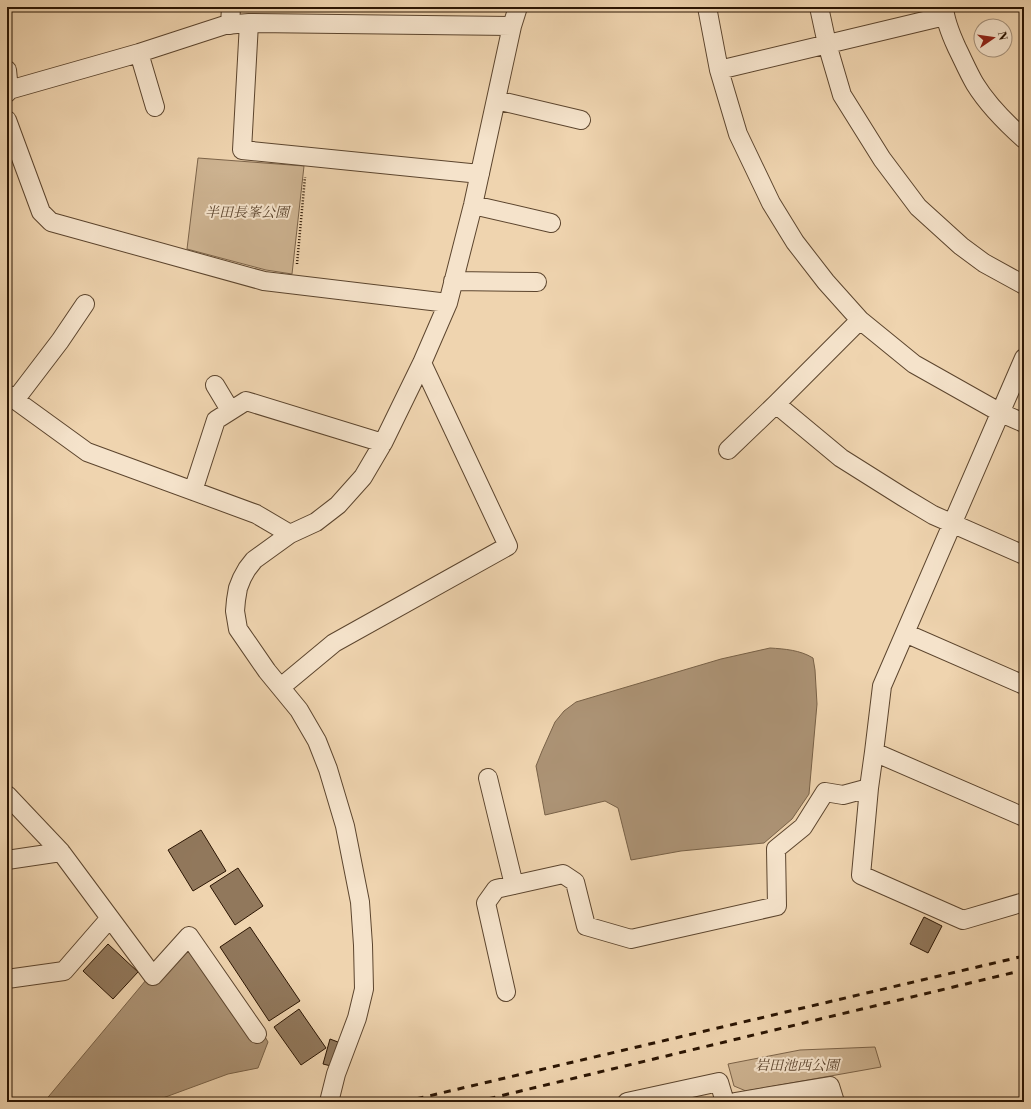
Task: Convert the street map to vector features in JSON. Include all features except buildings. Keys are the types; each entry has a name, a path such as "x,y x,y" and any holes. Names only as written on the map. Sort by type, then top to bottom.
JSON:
{"street":[{"path":"230,25 231,7"},
{"path":"329,1102 336,1074 357,1018 364,989 360,902 344,826 328,769 317,741 299,710 267,671 238,629 235,611 238,588 247,569 254,560 290,534 316,522 338,505 363,477 383,443 422,363 448,303 473,205 512,26 518,7"},
{"path":"707,7 718,70 738,134 771,203 795,242 826,282 860,320 914,364 1024,423"},
{"path":"819,7 827,44 842,95 882,159 918,207 961,246 984,263 1024,285"},
{"path":"718,70 827,44 944,11 961,57 975,84 989,103 1024,139"},
{"path":"249,23 242,150 480,174"},
{"path":"7,70 8,83 139,52 225,25 249,23 512,26"},
{"path":"139,52 155,107"},
{"path":"496,100 581,120"},
{"path":"7,120 41,212 51,222 264,281 448,303"},
{"path":"473,205 551,223"},
{"path":"453,281 537,282"},
{"path":"86,304 60,341 11,397 87,452 256,514 290,534"},
{"path":"728,450 860,320"},
{"path":"1024,358 882,686 869,788 861,875 963,920 1024,902"},
{"path":"281,687 334,643 508,546 422,363"},
{"path":"215,385 230,410"},
{"path":"193,491 216,420 246,401 383,443"},
{"path":"776,404 841,458 927,512 1024,555"},
{"path":"904,633 1024,685"},
{"path":"874,752 1024,817"},
{"path":"488,778 514,885"},
{"path":"506,992 486,903 496,889 563,874 574,882 586,926 631,939 778,906 776,849 803,827 825,792 843,795 869,788"},
{"path":"7,795 61,852 153,976 189,936 256,1034"},
{"path":"7,860 61,852"},
{"path":"7,979 64,971 110,918"},
{"path":"627,1102 650,1100 720,1082 725,1102"},
{"path":"735,1102 777,1098 830,1086 835,1102"}],"path":[{"path":"295,285 307,157"}],"green space":[{"name":"半田長峯公園","path":"198,158 304,166 292,274 266,270 187,249"},
{"name":"岩田池西公園","path":"875,1047 881,1067 746,1091 734,1086 728,1064 800,1050"}],"shaded area":[{"path":"770,648 787,649 813,658 817,704 809,794 792,819 764,843 681,851 631,860 618,808 605,801 545,815 536,766 555,722 564,711 576,702 721,659"},
{"path":"183,949 191,951 252,1042 264,1035 268,1042 258,1068 228,1074 152,1102 44,1102 146,980 153,985"}],"railway":[{"path":"403,1102 1024,956"},
{"path":"475,1102 1024,970"}]}
